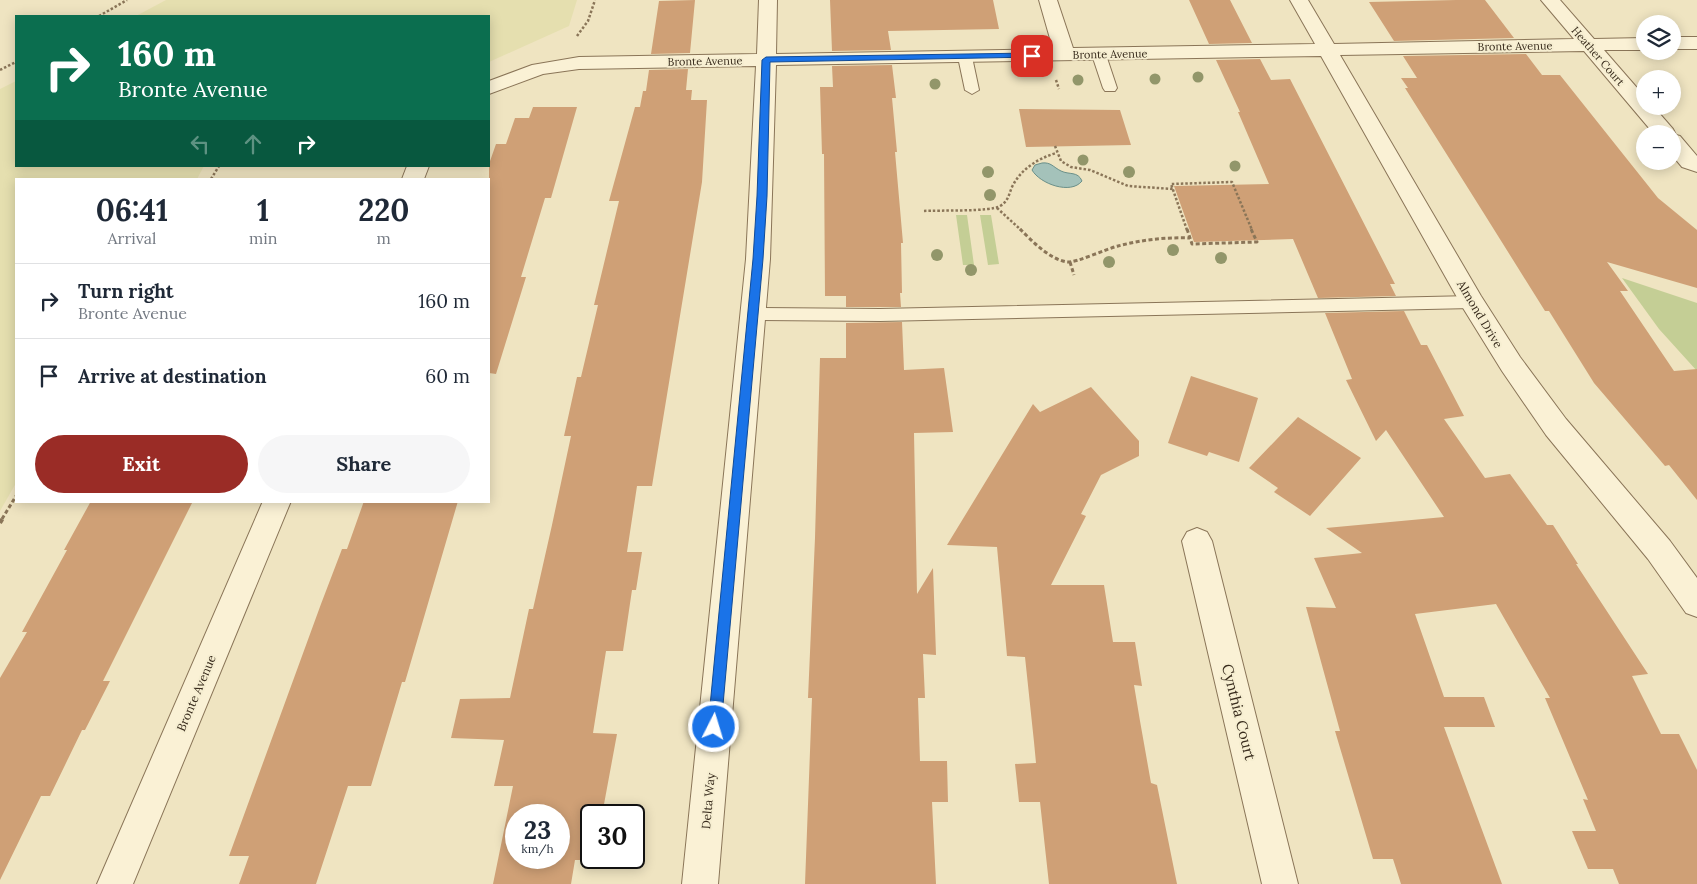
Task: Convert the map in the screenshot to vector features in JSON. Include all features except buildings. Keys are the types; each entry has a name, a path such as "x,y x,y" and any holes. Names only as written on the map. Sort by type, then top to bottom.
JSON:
{"street":[{"name":"Delta Way","path":"700,884 753,314 762,196 768,0"},
{"path":"1048,0 1065,55"},
{"name":"Almond Drive","path":"1300,0 1472,302 1511,364 1556,428 1659,550 1697,603"},
{"name":"Heather Court","path":"1550,0 1658,125"},
{"path":"1681,43 1697,43"},
{"name":"Bronte Avenue","path":"490,88 518,75 539,69 579,63 1636,44"},
{"path":"1681,152 1690,162 1697,165"},
{"name":"Bronte Avenue","path":"115,884 276,503"},
{"name":"Cynthia Court","path":"1197,541 1280,884"}],"lane":[{"path":"1099,55 1110,88"},
{"path":"965,57 972,90"},
{"path":"753,314 890,315 1472,302"}],"path":[{"path":"101,15 127,0"},
{"path":"579,63 575,40 588,21 595,0"},
{"path":"0,70 15,62"},
{"path":"1055,146 1060,160 1067,166 1097,172 1122,184 1142,188 1173,189"},
{"path":"924,211 989,210 997,208 1007,201 1019,176 1030,164 1041,157 1056,153"},
{"path":"212,178 218,167"},
{"path":"1232,182 1257,242 1192,244 1173,189 1171,184 1232,182"},
{"path":"997,208 1020,226 1043,250 1062,261 1070,262 1104,249 1130,242 1164,238 1190,238"},
{"path":"1070,262 1074,275"},
{"path":"0,523 15,498"}],"shaded area":[{"path":"166,0 577,0 569,26 490,62 490,15 138,15"},
{"path":"15,82 15,167 203,167 198,178 15,178 15,485 0,511 0,89"}],"green space":[{"path":"956,215 967,215 974,265 963,265"},
{"path":"980,215 991,215 999,264 988,265"},
{"path":"1622,278 1697,303 1697,371 1659,329"}],"water":[{"path":"1048,163 1061,171 1076,174 1082,181 1071,187 1056,186 1048,183 1032,170 1035,165"}],"route":[{"path":"714,727 758,259 766,60 1032,56"}]}
